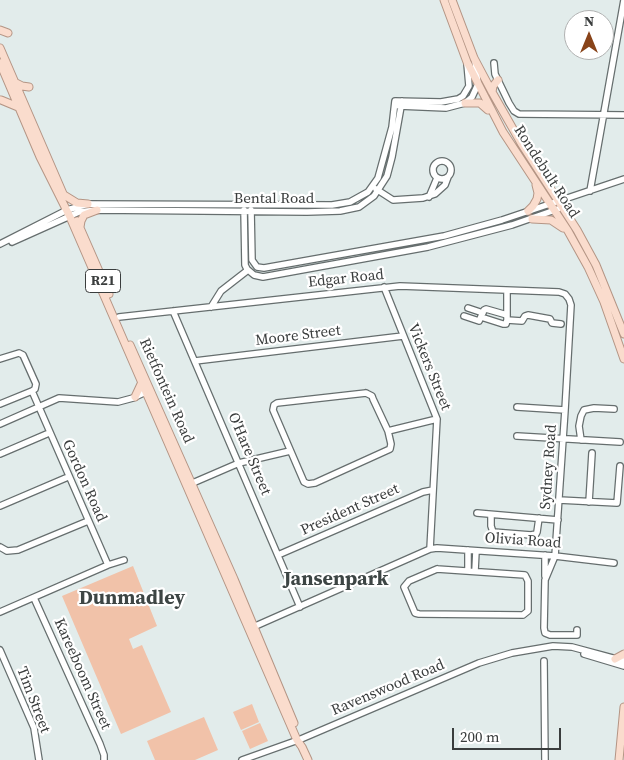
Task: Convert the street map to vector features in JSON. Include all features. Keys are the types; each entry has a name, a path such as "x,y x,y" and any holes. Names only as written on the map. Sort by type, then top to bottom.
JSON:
{"main road":[{"name":"Rondebult Road","path":"444,0 467,62 495,118 568,231 588,267 604,302 624,360"},
{"name":"Rondebult Road","path":"452,0 474,58 521,143 577,230 596,265 624,334"},
{"path":"0,30 8,33"},
{"name":"Rietfontein Road","path":"0,48 11,83 40,157 80,229 308,760"},
{"name":"Rietfontein Road","path":"0,63 11,83"},
{"path":"492,92 495,82 498,80"},
{"path":"11,83 29,89 20,105 2,99 11,83"},
{"path":"465,102 480,103 495,118"},
{"name":"Rietfontein Road","path":"20,105 64,195 142,382 148,390"},
{"path":"528,211 537,199 538,192 534,181"},
{"path":"64,195 77,203 88,204"},
{"path":"80,229 84,215 97,210"},
{"path":"532,219 551,220 568,231"},
{"path":"135,397 142,382"},
{"path":"615,659 624,654"},
{"path":"619,760 624,707"}],"street":[{"path":"590,191 624,0"},
{"path":"398,104 419,108 446,108 465,102 472,96 478,84 474,58"},
{"path":"398,104 450,101 463,96 469,86 467,62"},
{"path":"494,63 498,80 509,103 514,111 519,114 624,115"},
{"name":"Bental Road","path":"71,213 97,210 340,211 359,207 368,201 375,189 387,176 398,124 398,104"},
{"name":"Bental Road","path":"71,213 88,204 340,204 357,200 375,189 398,104"},
{"path":"398,124 404,114 419,108"},
{"path":"368,201 378,198 410,200 433,196 445,185 451,172 450,166 446,162 440,161 435,163 432,168 433,174 442,180 448,177"},
{"path":"387,176 386,191 392,199"},
{"path":"429,197 437,178"},
{"path":"247,204 244,212 245,260 248,270 254,275 279,275 476,236 532,219 552,207 624,179"},
{"path":"375,189 392,199"},
{"path":"247,204 251,212 252,260 257,267 264,268 444,236 528,211 552,207"},
{"path":"0,246 71,213"},
{"path":"211,307 221,291 248,270"},
{"name":"Edgar Road","path":"119,317 384,287 423,286 559,292 567,296 571,305"},
{"name":"Vickers Street","path":"384,287 437,419 430,549"},
{"path":"468,308 502,324 506,324 507,291"},
{"name":"Sydney Road","path":"571,305 555,556 545,580 544,628 550,636 576,635 577,630"},
{"path":"464,316 478,321 486,309 521,321 528,315 550,319 552,323 560,324"},
{"name":"O'Hare Street","path":"173,311 300,607"},
{"name":"Moore Street","path":"195,361 403,336"},
{"name":"Gordon Road","path":"0,359 19,353 23,355 36,384 35,389 32,391 38,407 108,565"},
{"path":"0,424 63,398 122,402 148,390"},
{"path":"0,404 32,391"},
{"path":"366,394 372,396 388,431 391,444 388,451 312,484 302,481 290,451 273,410 273,406 277,403 366,394"},
{"path":"517,407 565,410"},
{"path":"581,440 578,426 584,410 594,408 614,409"},
{"path":"388,431 437,419"},
{"path":"0,454 49,433"},
{"path":"517,436 620,442"},
{"path":"189,484 239,463 290,451"},
{"path":"589,502 592,453"},
{"path":"559,500 617,503 620,466"},
{"path":"0,506 68,477"},
{"name":"President Street","path":"278,555 423,492 433,490"},
{"path":"477,513 558,520"},
{"path":"491,515 490,526 493,532 522,534 536,534 539,518"},
{"path":"0,547 7,551 18,550 88,521"},
{"path":"252,628 430,549"},
{"name":"Olivia Road","path":"430,549 545,555 614,563"},
{"path":"468,550 468,570"},
{"path":"475,571 476,551"},
{"path":"545,555 545,580"},
{"path":"0,612 108,565 124,560"},
{"path":"437,569 468,570 525,575 528,581 528,611 523,615 419,614 412,610 404,589 409,581 437,569"},
{"name":"Kareeboom Street","path":"34,598 100,744 104,760"},
{"name":"Ravenswood Road","path":"242,760 300,742 496,657 544,648 572,647 624,661"},
{"name":"Ravenswood Road","path":"544,648 574,651 624,666"},
{"name":"Tim Street","path":"0,650 34,728 39,760"},
{"path":"544,661 545,760"}],"shaded area":[{"path":"133,566 157,626 129,639 133,649 142,645 171,712 121,734 62,596"},
{"path":"252,704 259,722 241,730 233,712"},
{"path":"204,717 218,750 195,760 155,760 147,741"},
{"path":"260,723 268,741 250,749 242,731"}],"district":[{"name":"Jansenpark","path":"336,580"},
{"name":"Dunmadley","path":"132,599"}]}
